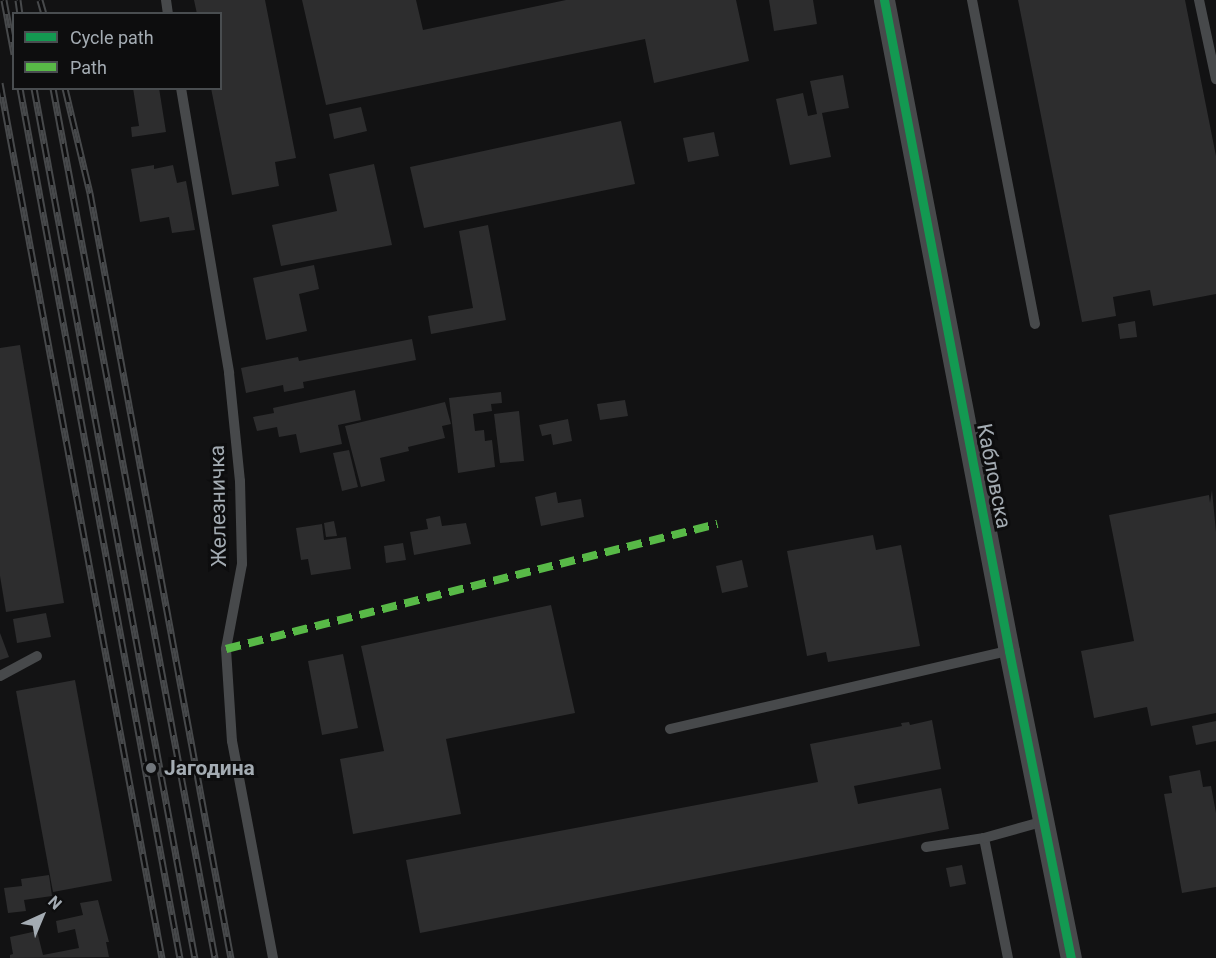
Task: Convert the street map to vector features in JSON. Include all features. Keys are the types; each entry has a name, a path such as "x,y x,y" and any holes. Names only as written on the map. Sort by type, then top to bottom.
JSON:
{"street":[{"name":"Кабловска","path":"884,0 1009,651 1071,958"}],"lane":[{"path":"972,0 1035,324"},
{"path":"1199,0 1216,79"},
{"name":"Железничка","path":"181,90 230,373 240,481 242,564 226,649 232,741 273,958"},
{"path":"670,729 1009,651"},
{"path":"0,676 37,656"},
{"path":"926,847 984,838 1045,821"},
{"path":"984,838 1008,958"}],"building":[{"path":"194,0 265,0 296,158 275,162 279,186 232,195 211,90 222,90 222,12 197,12"},
{"path":"302,0 416,0 423,30 566,0 736,0 749,61 654,83 645,39 326,105"},
{"path":"769,0 813,0 817,24 774,31"},
{"path":"1018,0 1185,0 1216,156 1216,294 1153,306 1150,290 1113,297 1116,316 1082,322"},
{"path":"843,75 849,108 822,113 831,157 790,165 776,99 803,93 808,116 817,114 810,81"},
{"path":"133,90 159,90 166,132 132,137 131,127 139,126"},
{"path":"361,107 367,131 334,139 329,114"},
{"path":"621,121 635,184 424,228 410,167"},
{"path":"714,132 719,156 688,162 683,138"},
{"path":"374,164 392,245 281,266 272,225 337,211 329,174"},
{"path":"154,165 154,169 173,165 177,183 186,181 195,230 172,233 169,217 140,222 131,169"},
{"path":"488,225 506,320 431,334 428,316 473,308 459,231"},
{"path":"314,265 319,289 299,294 307,331 266,340 253,278"},
{"path":"1135,321 1137,337 1120,339 1118,324"},
{"path":"412,339 416,360 303,382 304,388 284,392 283,385 246,393 241,368 298,357 299,361"},
{"path":"20,345 64,603 6,612 0,576 0,348"},
{"path":"355,390 361,420 338,425 342,444 300,453 296,434 279,437 277,427 257,431 253,417 274,413 273,408"},
{"path":"501,392 502,403 491,404 492,411 473,414 475,431 484,430 485,441 492,440 495,467 458,473 449,398"},
{"path":"625,400 628,416 600,420 597,404"},
{"path":"445,402 451,424 442,426 445,438 408,447 409,451 380,458 385,481 361,487 345,426"},
{"path":"519,411 524,461 500,463 494,414"},
{"path":"568,419 572,441 553,445 551,434 542,436 539,425"},
{"path":"349,450 358,487 342,491 333,453"},
{"path":"1212,490 1216,532 1216,713 1151,726 1147,707 1094,718 1081,651 1134,641 1109,515 1209,495 1210,503"},
{"path":"556,492 558,503 581,499 584,517 541,526 535,497"},
{"path":"440,516 442,526 466,523 471,544 414,555 410,532 428,529 426,519"},
{"path":"334,521 337,536 326,537 324,523"},
{"path":"322,524 324,540 346,537 351,569 311,575 308,559 301,560 296,528"},
{"path":"873,535 876,550 901,545 920,646 828,662 826,652 807,656 787,551"},
{"path":"403,543 406,560 386,563 384,546"},
{"path":"742,560 748,587 722,593 716,566"},
{"path":"551,605 575,713 446,739 461,814 353,834 340,759 384,751 361,646"},
{"path":"46,613 51,637 17,643 13,619"},
{"path":"0,633 9,657 0,660"},
{"path":"343,654 358,728 322,735 308,661"},
{"path":"75,680 112,881 53,892 16,691"},
{"path":"932,720 941,769 854,786 858,804 941,788 949,829 420,933 406,860 818,782 810,744 902,726 901,723 909,722 910,725"},
{"path":"1216,721 1216,741 1196,745 1192,726"},
{"path":"1200,770 1203,787 1211,786 1216,813 1216,887 1182,893 1164,794 1172,793 1169,776"},
{"path":"962,865 966,884 950,887 946,868"},
{"path":"49,875 52,896 24,900 26,911 8,913 4,888 22,886 21,879"},
{"path":"98,900 109,942 106,942 109,957 10,958 13,954 10,937 37,931 43,955 79,948 75,929 58,933 56,921 83,915 80,903"}],"railway":[{"path":"4,0 12,43"},
{"path":"18,0 20,12"},
{"path":"40,0 43,12"},
{"path":"0,83 162,958"},
{"path":"20,90 180,958"},
{"path":"34,90 195,958"},
{"path":"53,90 215,958"},
{"path":"65,90 90,193 231,958"}],"marked path":[{"path":"226,649 717,524"}],"cycle path":[{"path":"884,0 1009,651 1071,958"}],"place":[{"name":"Јагодина","path":"151,768"}]}
